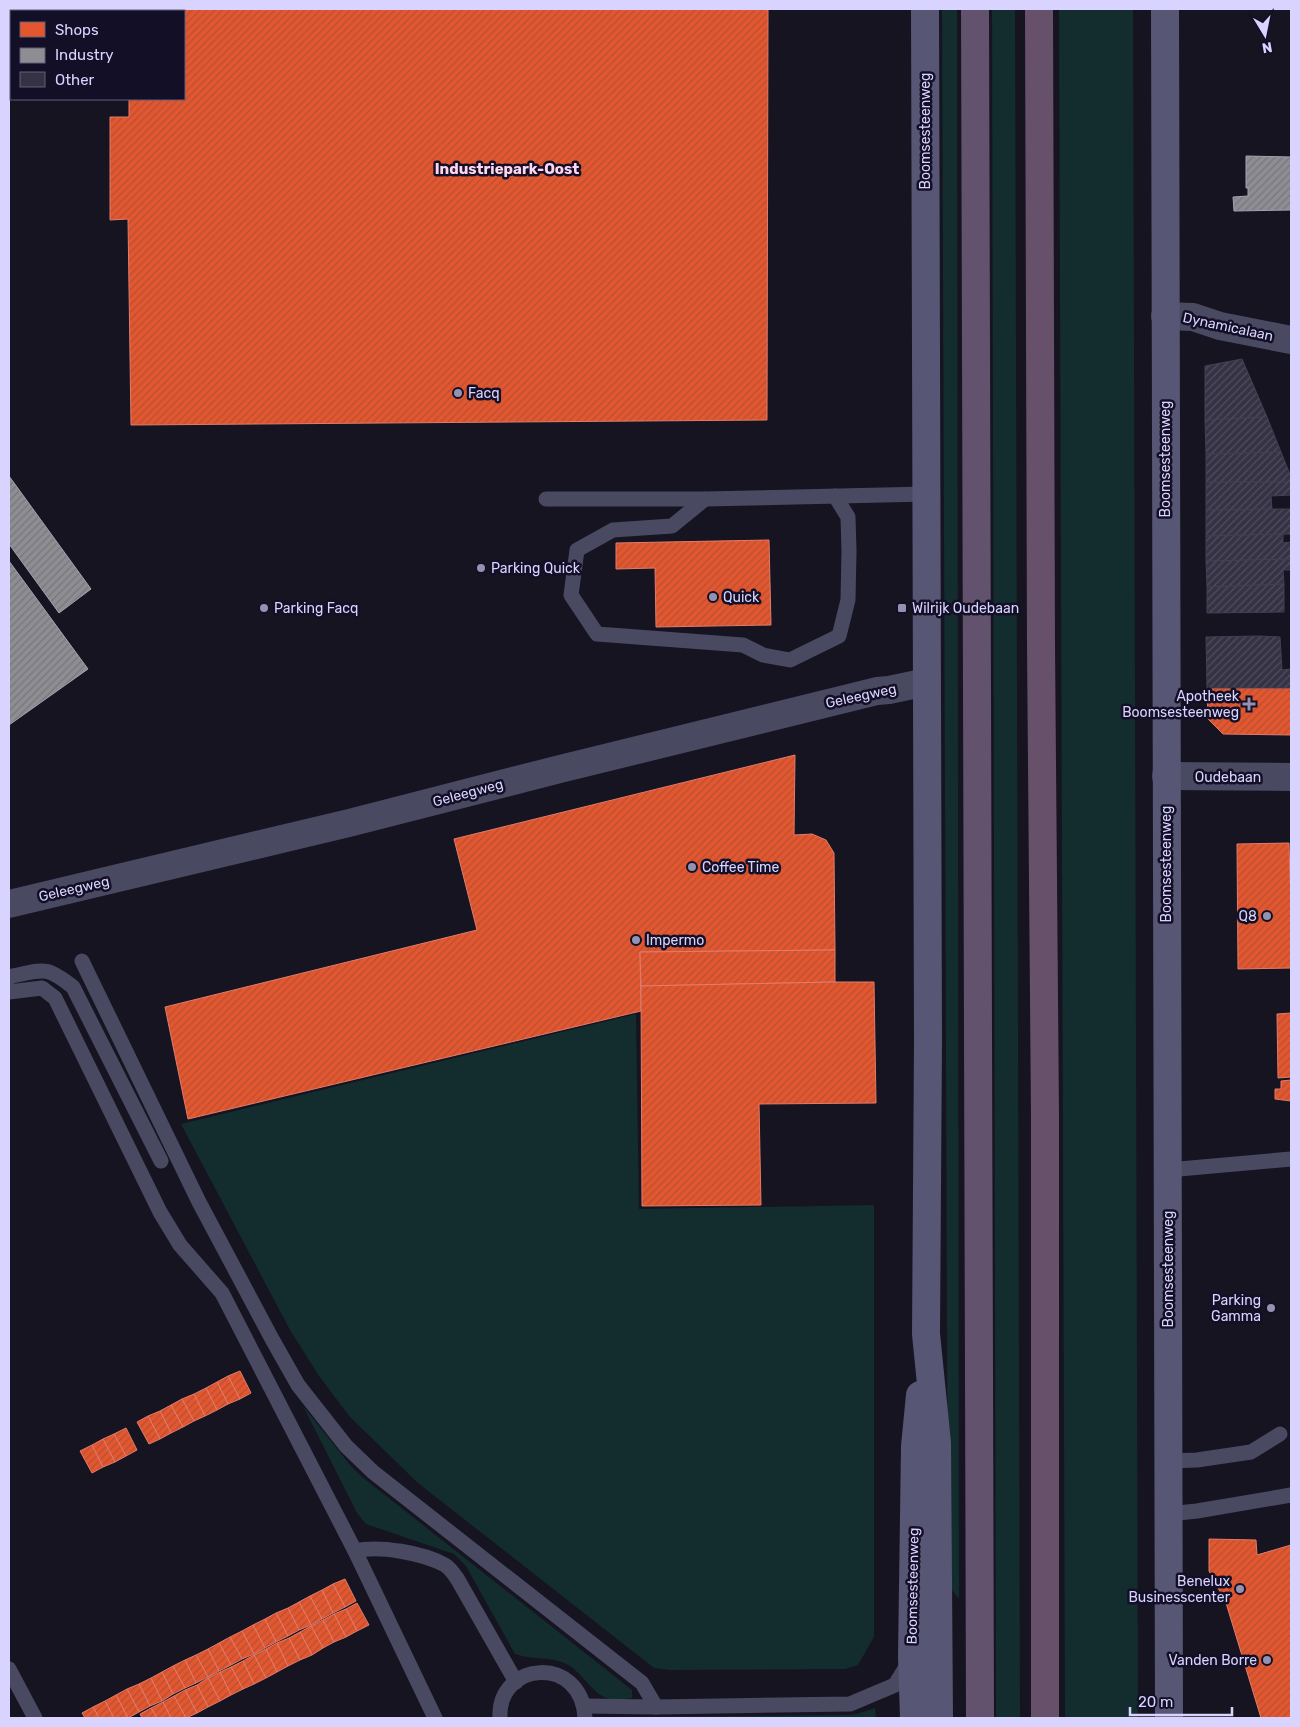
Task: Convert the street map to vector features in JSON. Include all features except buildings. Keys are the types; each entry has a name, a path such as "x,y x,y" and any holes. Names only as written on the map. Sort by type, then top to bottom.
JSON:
{"highway":[{"path":"975,9 980,1718"},
{"path":"1038,9 1045,1116 1045,1718"}],"main road":[{"name":"Boomsesteenweg","path":"914,1718 912,1657 915,1446 926,1334 928,1041 925,9"},
{"name":"Boomsesteenweg","path":"1165,9 1169,1718"},
{"name":"Boomsesteenweg","path":"926,1334 937,1442 939,1718"}],"street":[{"name":"Dynamicalaan","path":"1165,316 1193,317 1220,326 1291,340"},
{"name":"Geleegweg","path":"9,904 349,823 876,691 926,682"},
{"name":"Oudebaan","path":"1166,776 1291,777"}],"lane":[{"path":"546,500 927,494"},
{"path":"704,499 672,526 613,530 577,550 571,594 597,634 743,645 763,655 790,660 839,636 848,600 849,551 848,517 835,496"},
{"path":"82,961 200,1202 272,1340 298,1385 346,1446 373,1472 642,1683 656,1707"},
{"path":"9,978 46,970 73,986 161,1161"},
{"path":"9,992 42,988 56,998 160,1212 180,1245 222,1293 355,1552 435,1718"},
{"path":"1168,1170 1291,1159"},
{"path":"1169,1461 1197,1460 1251,1452 1280,1434"},
{"path":"1168,1514 1291,1495"},
{"path":"355,1552 372,1549 410,1554 446,1566 458,1580 516,1682"},
{"path":"500,1718 502,1700 508,1690 528,1674 543,1672 557,1675 570,1682 579,1693 585,1712 656,1707 850,1704 895,1685 912,1657"},
{"path":"9,1669 34,1718"}],"green space":[{"path":"942,9 957,9 959,1599 948,1585"},
{"path":"992,9 1015,9 1020,1718 996,1718"},
{"path":"1059,9 1133,9 1138,1718 1065,1718"},
{"path":"636,1014 639,1209 874,1205 874,1637 858,1665 845,1669 670,1670 654,1668 418,1483 350,1417 319,1376 290,1330 181,1124"},
{"path":"303,1406 361,1476 632,1690 632,1698 609,1699 597,1692 576,1671 564,1663 552,1659 515,1654 466,1566 454,1554 366,1524 357,1513"},
{"path":"875,1708 876,1718 602,1718 847,1715"}],"place":[{"name":"Facq","path":"458,393"},
{"name":"Parking Quick","path":"481,568"},
{"name":"Quick","path":"713,597"},
{"name":"Parking Facq","path":"264,608"},
{"name":"Wilrijk Oudebaan","path":"902,608"},
{"name":"Apotheek Boomsesteenweg","path":"1249,704"},
{"name":"Coffee Time","path":"692,867"},
{"name":"Q8","path":"1267,916"},
{"name":"Impermo","path":"636,940"},
{"name":"Parking Gamma","path":"1271,1308"},
{"name":"Benelux Businesscenter","path":"1240,1589"},
{"name":"Vanden Borre","path":"1267,1660"}],"district":[{"name":"Industriepark-Oost","path":"507,169"}]}
